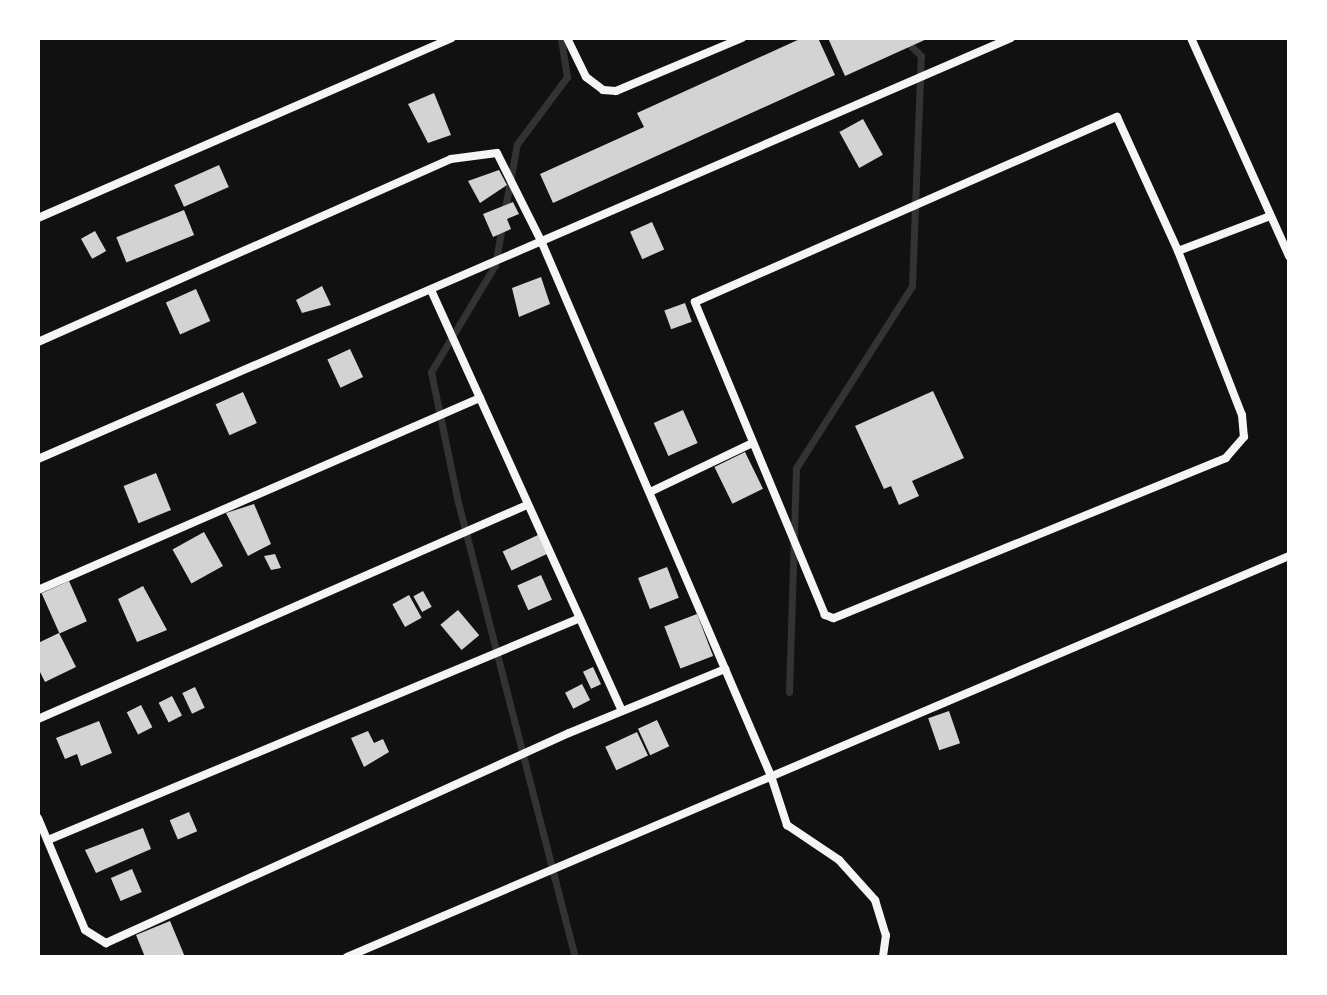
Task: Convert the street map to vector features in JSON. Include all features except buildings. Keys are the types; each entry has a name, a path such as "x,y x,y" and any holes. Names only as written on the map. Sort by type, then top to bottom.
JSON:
{"street":[{"path":"38,218 449,38"},
{"path":"567,38 586,77 603,90 616,91 742,38"},
{"path":"38,459 126,417 542,243 1011,38"},
{"path":"1191,38 1289,256"},
{"path":"1117,117 1178,251 1242,415 1244,437 1226,458 833,618 817,604 750,444 695,302 1117,117"},
{"path":"38,342 451,159 491,150 503,157 771,776 787,825 839,860 875,900 886,935 883,957"},
{"path":"1178,251 1270,216"},
{"path":"431,290 622,711"},
{"path":"38,590 480,398"},
{"path":"650,492 750,444"},
{"path":"38,719 527,505"},
{"path":"347,957 1289,556"},
{"path":"48,840 578,619"},
{"path":"38,818 85,930 106,943 622,711 725,669"}],"waterway":[{"path":"504,214 517,144 567,77 561,38"},
{"path":"789,692 796,468 912,286 921,56 903,38"},
{"path":"502,226 495,265 431,372 458,502 575,957"}]}
